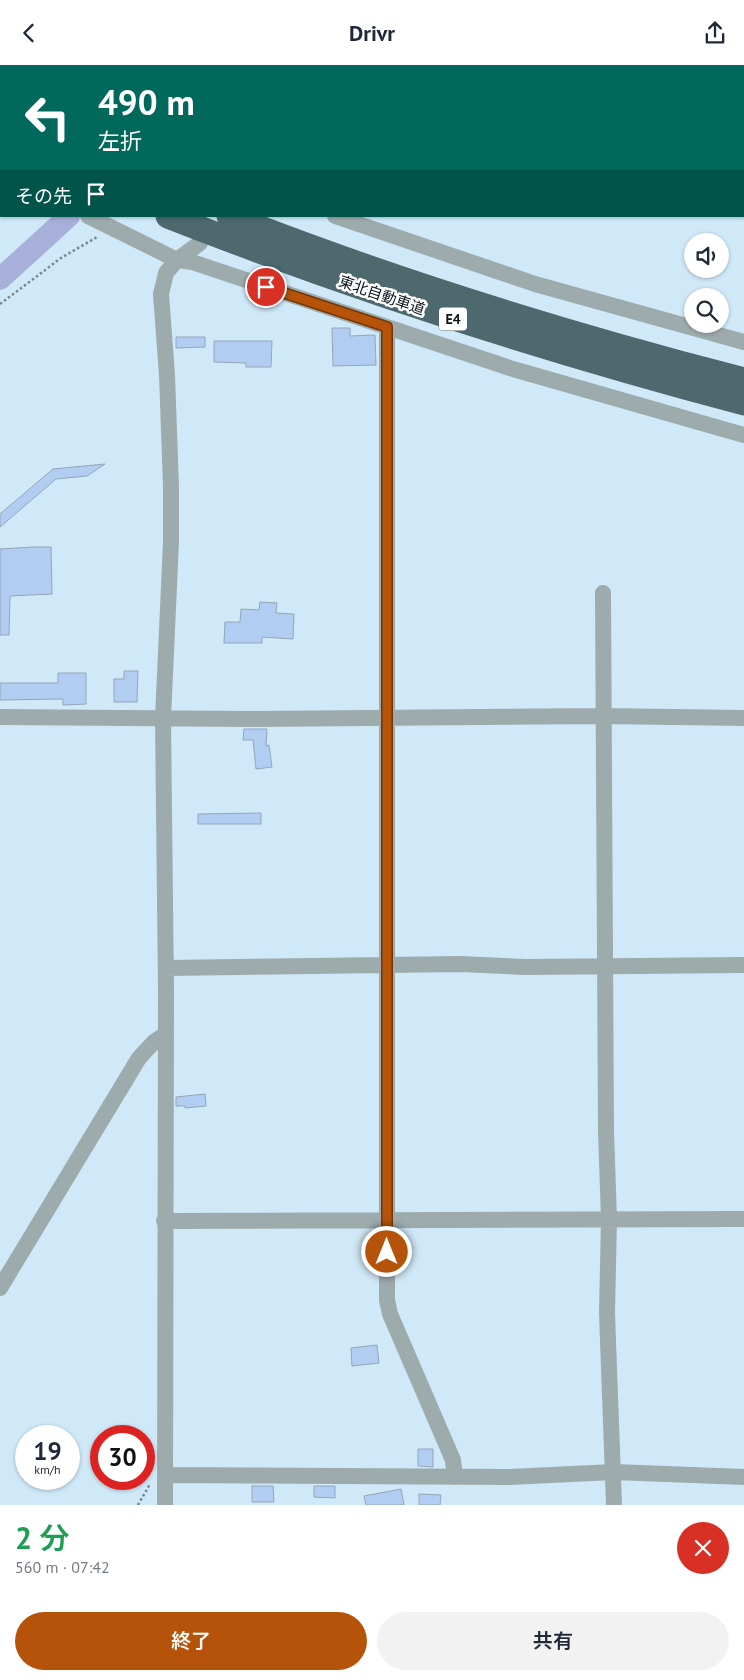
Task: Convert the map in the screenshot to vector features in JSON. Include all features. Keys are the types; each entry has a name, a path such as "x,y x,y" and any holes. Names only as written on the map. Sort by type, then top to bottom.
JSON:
{"highway":[{"name":"東北自動車道","path":"171,217 307,269 481,328 744,403"},
{"name":"東北自動車道","path":"232,217 319,251 485,306 744,380"}],"street":[{"path":"338,217 535,284 744,342"},
{"path":"100,221 177,260 192,262 513,369 744,435"},
{"path":"165,1505 164,1221 166,968 163,718 171,542 171,487 167,375 161,294 166,273 177,260 200,243"},
{"path":"387,327 387,1307 453,1459 455,1477"},
{"path":"603,593 604,967 607,1038 606,1132 609,1219 607,1313 614,1505"},
{"path":"0,717 602,716 744,718"},
{"path":"166,968 387,965 604,967 744,965"},
{"path":"0,1288 139,1058 154,1042 166,1033"},
{"path":"164,1221 744,1219"},
{"path":"165,1475 510,1477 614,1472 744,1477"}],"path":[{"path":"0,304 61,258 105,232 100,221"}],"building":[{"path":"332,328 350,328 350,336 375,335 376,365 333,366"},
{"path":"176,337 205,337 205,347 176,348"},
{"path":"214,341 272,341 271,367 246,367 246,363 214,362"},
{"path":"105,464 87,476 56,479 0,527 0,514 53,469"},
{"path":"51,547 52,594 10,596 9,635 0,635 0,549"},
{"path":"260,602 277,603 276,613 294,614 293,639 262,637 262,643 224,643 225,622 240,622 241,609 259,610"},
{"path":"124,671 138,671 137,702 114,702 114,679 124,679"},
{"path":"58,673 86,673 86,704 63,705 63,699 0,700 0,683 58,683"},
{"path":"244,729 267,729 266,746 269,745 272,767 256,769 253,740 243,740"},
{"path":"261,813 261,824 198,824 198,814"},
{"path":"205,1094 206,1106 185,1108 185,1106 176,1106 176,1097"},
{"path":"377,1345 379,1363 352,1366 351,1348"},
{"path":"418,1449 433,1449 433,1467 418,1466"},
{"path":"252,1486 273,1486 274,1502 252,1502"},
{"path":"314,1486 335,1486 335,1498 314,1497"},
{"path":"401,1489 404,1505 366,1505 364,1496"},
{"path":"419,1494 441,1495 440,1505 419,1505"}],"waterway":[{"path":"0,279 68,217"}],"route":[{"path":"266,287 387,327 387,1252"}]}
